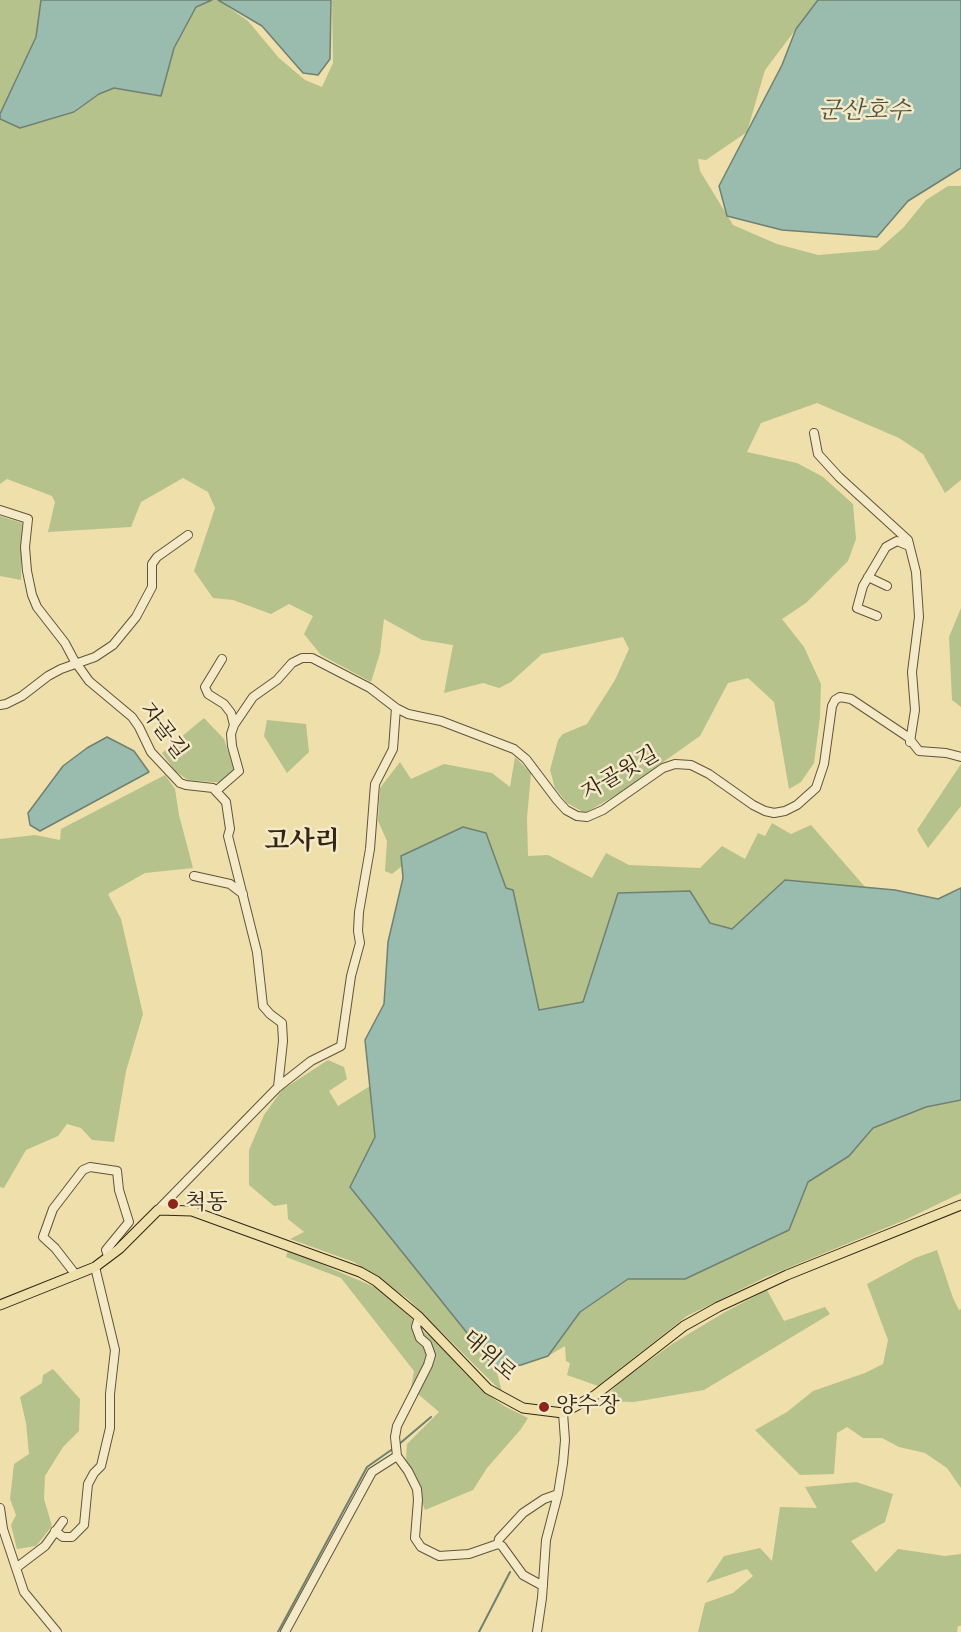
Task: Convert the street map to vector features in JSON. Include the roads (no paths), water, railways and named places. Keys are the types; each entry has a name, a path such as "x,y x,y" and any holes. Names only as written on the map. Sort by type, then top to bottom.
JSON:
{"main road":[{"path":"563,1413 594,1396 684,1326 718,1307 787,1275 961,1205"},
{"path":"0,1305 95,1267 119,1249 158,1210"},
{"name":"대위로","path":"158,1210 192,1211 360,1272 389,1290 419,1317 488,1389 523,1408 563,1413"}],"street":[{"path":"814,433 818,454 839,477 908,540 916,572 919,617 912,672 915,710 910,742"},
{"name":"자골길","path":"0,510 28,519 25,547 32,595 37,607 65,643 89,681 132,717 140,727 152,752 180,783 201,785 216,790"},
{"path":"0,705 22,696 48,676 95,657 114,645 128,629 152,587 152,564 156,557 188,535"},
{"path":"878,616 857,608 868,577 886,547 897,541 909,546"},
{"path":"868,577 887,586"},
{"name":"자골윗길","path":"234,724 253,697 277,680 292,663 302,658 312,658 370,688 396,708 424,719 441,721 514,749 526,759 567,810 577,816 587,817 603,810 663,768 675,764 692,765 765,811 774,813 785,811 797,805 816,788 824,765 832,706 840,697 851,699 908,737 919,751 946,753 961,757"},
{"path":"222,659 205,687 208,694 224,704 231,713 234,724 231,734 232,746 239,771 216,790 226,802 230,829 228,836 257,952 263,1006 282,1023 283,1041 278,1087"},
{"path":"158,1210 278,1087 310,1061 341,1046 351,976 360,943 359,912 370,849 375,784 393,749 396,708"},
{"path":"194,876 230,884 243,894"},
{"path":"76,1275 55,1248 43,1237 53,1209 83,1170 90,1167 117,1171 119,1190 129,1222 106,1250 108,1256"},
{"path":"55,1531 63,1537 72,1537 84,1525 88,1484 101,1466 110,1428 110,1394 115,1350 95,1267"},
{"path":"419,1317 416,1327 431,1355 395,1431 396,1450 417,1489 415,1538 421,1547 439,1556 469,1554 498,1544"},
{"path":"537,1632 546,1540 558,1494 565,1440 563,1413"},
{"path":"285,1632 372,1472 396,1450"},
{"path":"498,1544 499,1539 523,1513 544,1498 558,1494"},
{"path":"0,1508 3,1529 24,1593 57,1632"},
{"path":"16,1568 45,1546 63,1521"},
{"path":"498,1544 502,1546 523,1575 543,1586"}],"water":[{"path":"41,0 212,0 196,7 174,48 161,96 114,88 99,94 74,112 20,128 0,119 0,114 36,37"},
{"path":"218,0 331,0 330,59 318,75 303,73 262,26"},
{"name":"군산호수","path":"818,0 961,0 961,168 908,201 877,237 782,230 727,216 719,186 782,65 796,29"},
{"path":"107,737 134,751 149,772 40,831 30,825 28,813 63,766 87,748"},
{"path":"463,827 486,833 506,888 513,890 539,1010 583,1002 618,893 690,891 710,923 732,929 785,880 895,890 938,899 961,888 961,1100 926,1107 873,1128 849,1156 808,1182 789,1230 685,1279 628,1279 580,1312 548,1356 521,1365 496,1369 350,1187 375,1137 365,1040 384,1004 388,942 403,878 401,856"}],"waterway":[{"path":"398,1445 431,1417"},
{"path":"278,1632 367,1467 394,1448"},
{"path":"479,1632 510,1572"}],"place":[{"name":"척동","path":"173,1204"},
{"name":"양수장","path":"544,1407"}],"district":[{"name":"고사리","path":"302,844"}]}
